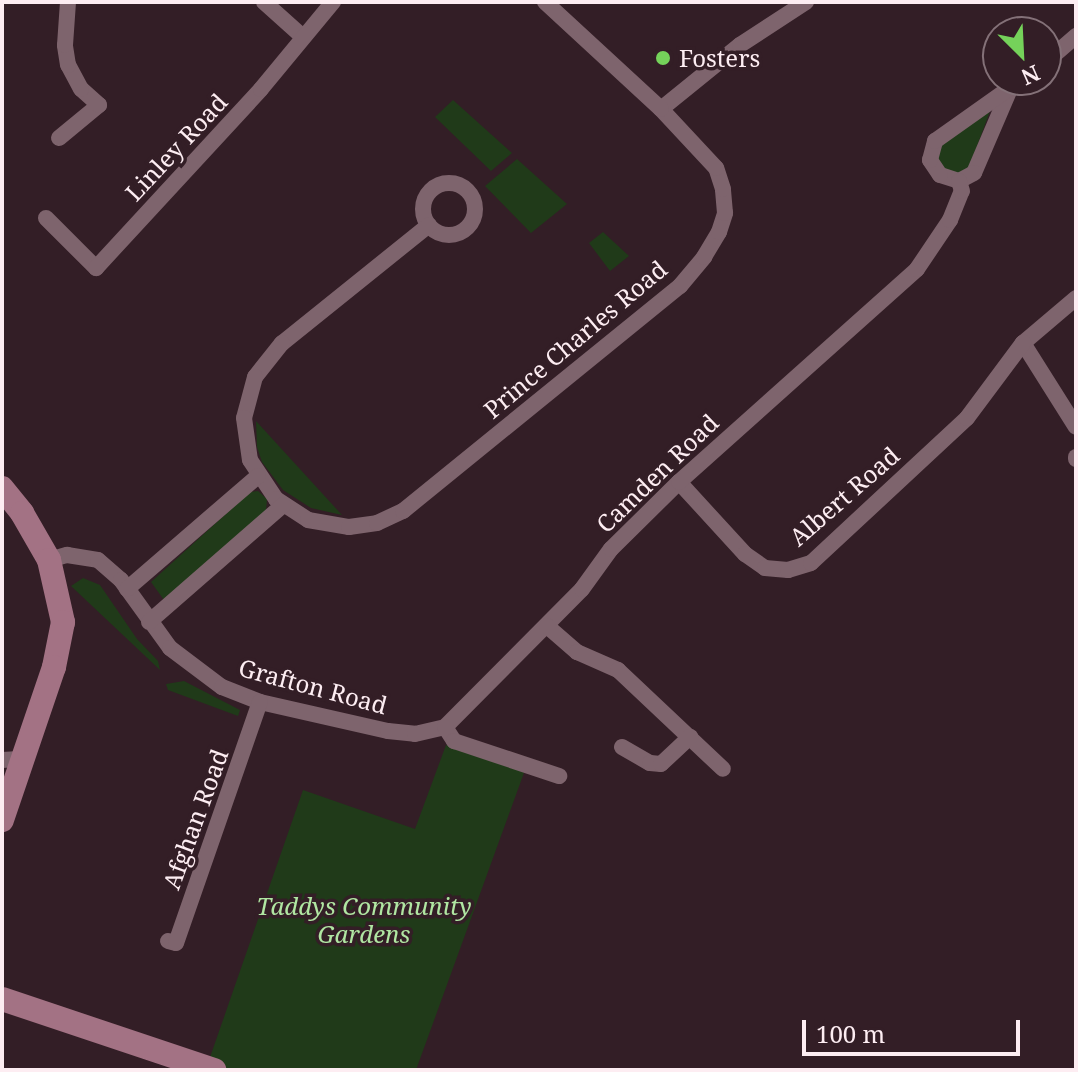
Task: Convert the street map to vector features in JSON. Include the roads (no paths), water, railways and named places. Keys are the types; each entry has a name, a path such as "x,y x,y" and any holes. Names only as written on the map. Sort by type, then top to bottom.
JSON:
{"street":[{"path":"59,138 99,105 81,89 68,65 65,45 68,2"},
{"path":"264,2 303,37"},
{"name":"Linley Road","path":"46,218 65,241 96,268 252,100 333,2"},
{"name":"Prince Charles Road","path":"429,225 333,300 262,364 249,390 244,418 246,446 258,476 283,505 308,520 349,527 377,523 403,511 680,286 704,257 719,232 725,213 723,189 716,168 704,152 545,2"},
{"path":"661,109 740,45 806,2"},
{"path":"999,96 935,141 930,160 946,179 959,181 969,177 976,168 1010,96"},
{"name":"Camden Road","path":"445,727 547,626 582,589 611,549 679,482 917,269 950,220 962,191 959,181"},
{"path":"1076,298 1023,343 1076,427"},
{"name":"Albert Road","path":"679,482 745,554 765,568 788,570 811,563 967,418 1023,343"},
{"path":"127,589 258,476"},
{"path":"2,488 49,560 61,603 61,644 13,759 2,820"},
{"path":"149,622 283,505"},
{"name":"Grafton Road","path":"49,560 67,555 98,560 127,589 149,622 190,666 222,687 260,702 388,731 415,734 445,727"},
{"path":"547,626 577,652 618,670 723,769"},
{"name":"Afghan Road","path":"168,941 176,943 260,702"},
{"path":"445,727 454,741 559,776"},
{"path":"622,747 650,763 661,764 690,737"},
{"path":"2,999 214,1070"}],"place":[{"name":"Fosters","path":"663,58"}],"park label":[{"name":"Taddys Community Gardens","path":"364,920"}]}
